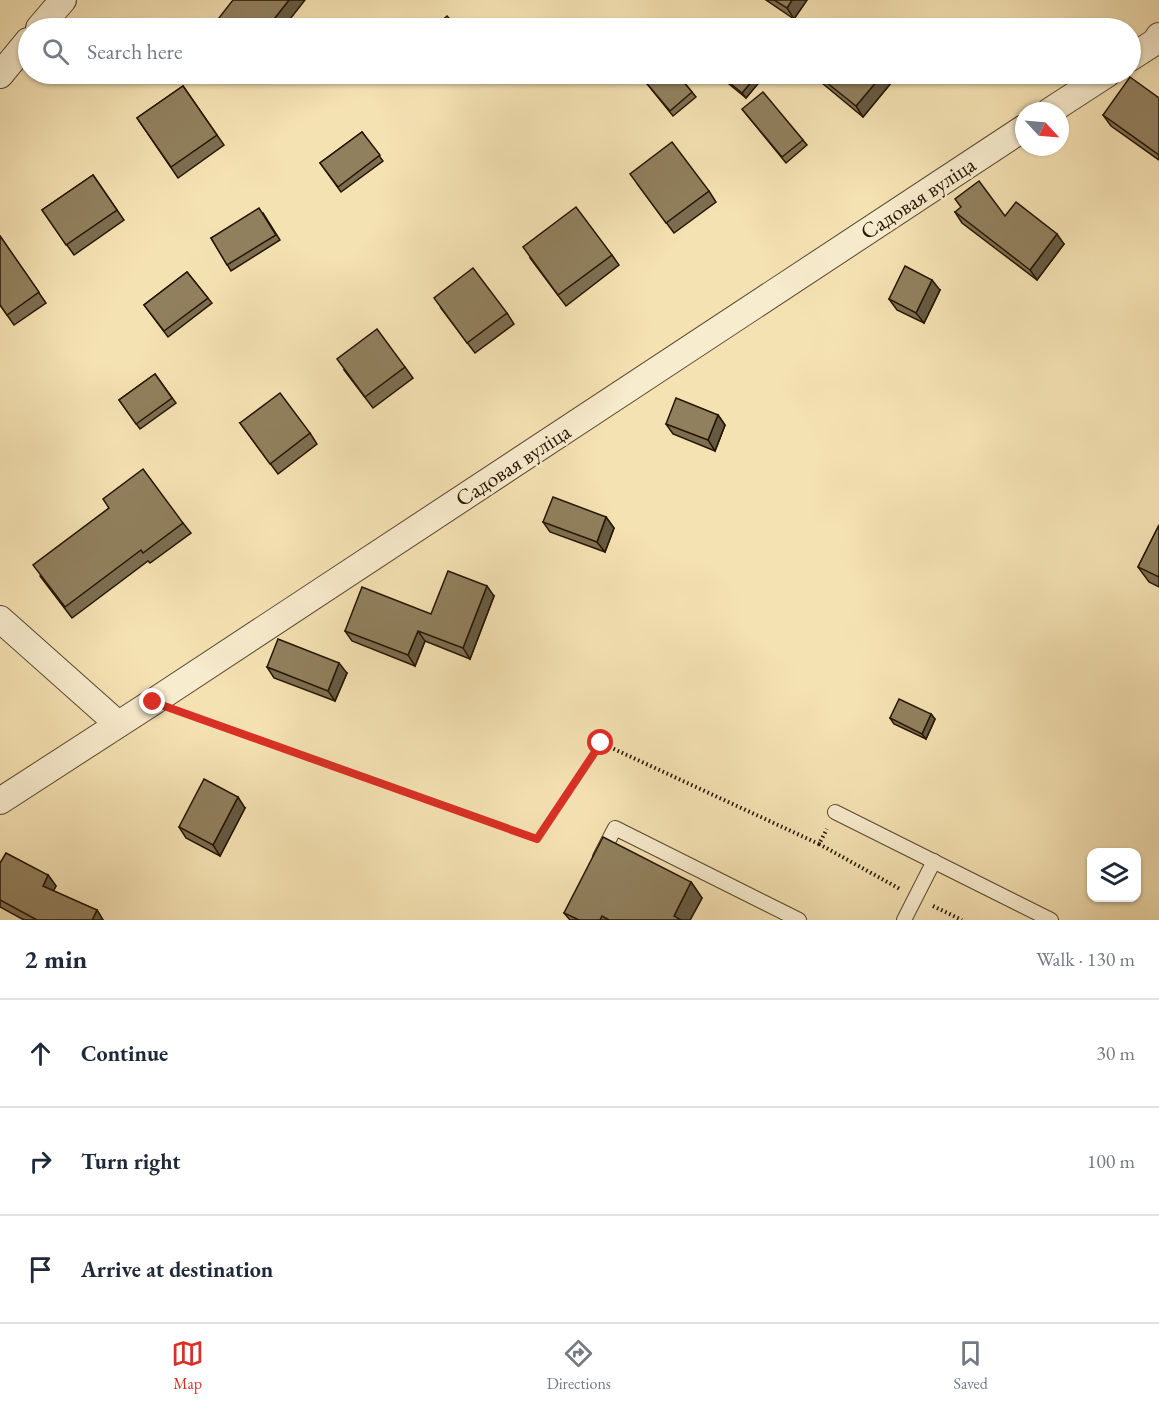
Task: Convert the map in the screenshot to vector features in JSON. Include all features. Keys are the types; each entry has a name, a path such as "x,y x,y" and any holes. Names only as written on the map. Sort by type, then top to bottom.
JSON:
{"street":[{"path":"48,18 63,0"},
{"path":"1141,51 1155,42 1159,36"},
{"path":"1,72 18,52"},
{"path":"1064,102 1092,84"},
{"name":"Садовая вуліца","path":"0,801 1015,134"},
{"path":"0,619 118,724"}],"lane":[{"path":"835,812 1051,920"},
{"path":"594,869 615,828 799,920"},
{"path":"904,920 934,861"}],"path":[{"path":"153,702 537,839 601,743 819,844 962,920"},
{"path":"819,844 835,812"}],"building":[{"path":"233,0 289,0 275,18 219,18"},
{"path":"774,0 792,0 787,8"},
{"path":"647,84 685,84 692,92 670,111"},
{"path":"731,84 750,84 742,93"},
{"path":"828,84 875,84 856,106"},
{"path":"1125,84 1140,84 1159,98 1159,155 1103,115"},
{"path":"183,86 217,135 171,167 137,118"},
{"path":"763,92 803,140 782,157 742,109"},
{"path":"362,132 380,155 338,187 320,163"},
{"path":"672,142 709,191 666,223 630,174"},
{"path":"93,175 117,210 66,245 42,210"},
{"path":"979,181 1005,216 1016,202 1057,234 1030,270 955,212 961,207 955,199"},
{"path":"576,207 612,255 558,295 523,247"},
{"path":"259,208 276,235 227,265 211,238"},
{"path":"0,236 39,292 7,315 0,305"},
{"path":"905,266 932,280 916,313 889,299"},
{"path":"473,268 507,313 467,343 434,298"},
{"path":"187,272 208,298 164,331 144,305"},
{"path":"377,329 405,367 365,397 337,359"},
{"path":"155,374 172,398 136,424 119,400"},
{"path":"280,393 310,433 270,464 240,423"},
{"path":"676,398 718,415 708,440 666,424"},
{"path":"143,469 183,523 143,553 141,550 65,607 33,565 109,508 103,499"},
{"path":"553,497 606,517 597,542 543,522"},
{"path":"1159,525 1159,577 1138,567"},
{"path":"448,571 487,586 463,648 418,631 408,655 345,631 362,587 431,614"},
{"path":"278,639 339,663 328,691 267,667"},
{"path":"899,699 931,714 922,734 890,718"},
{"path":"204,779 238,797 213,845 179,827"},
{"path":"603,837 691,882 674,916 681,920 609,920 602,916 600,920 579,920 564,913"},
{"path":"6,853 48,875 43,886 97,910 92,920 37,920 0,900 0,863"}],"route":[{"path":"153,702 537,839 601,743"}]}
